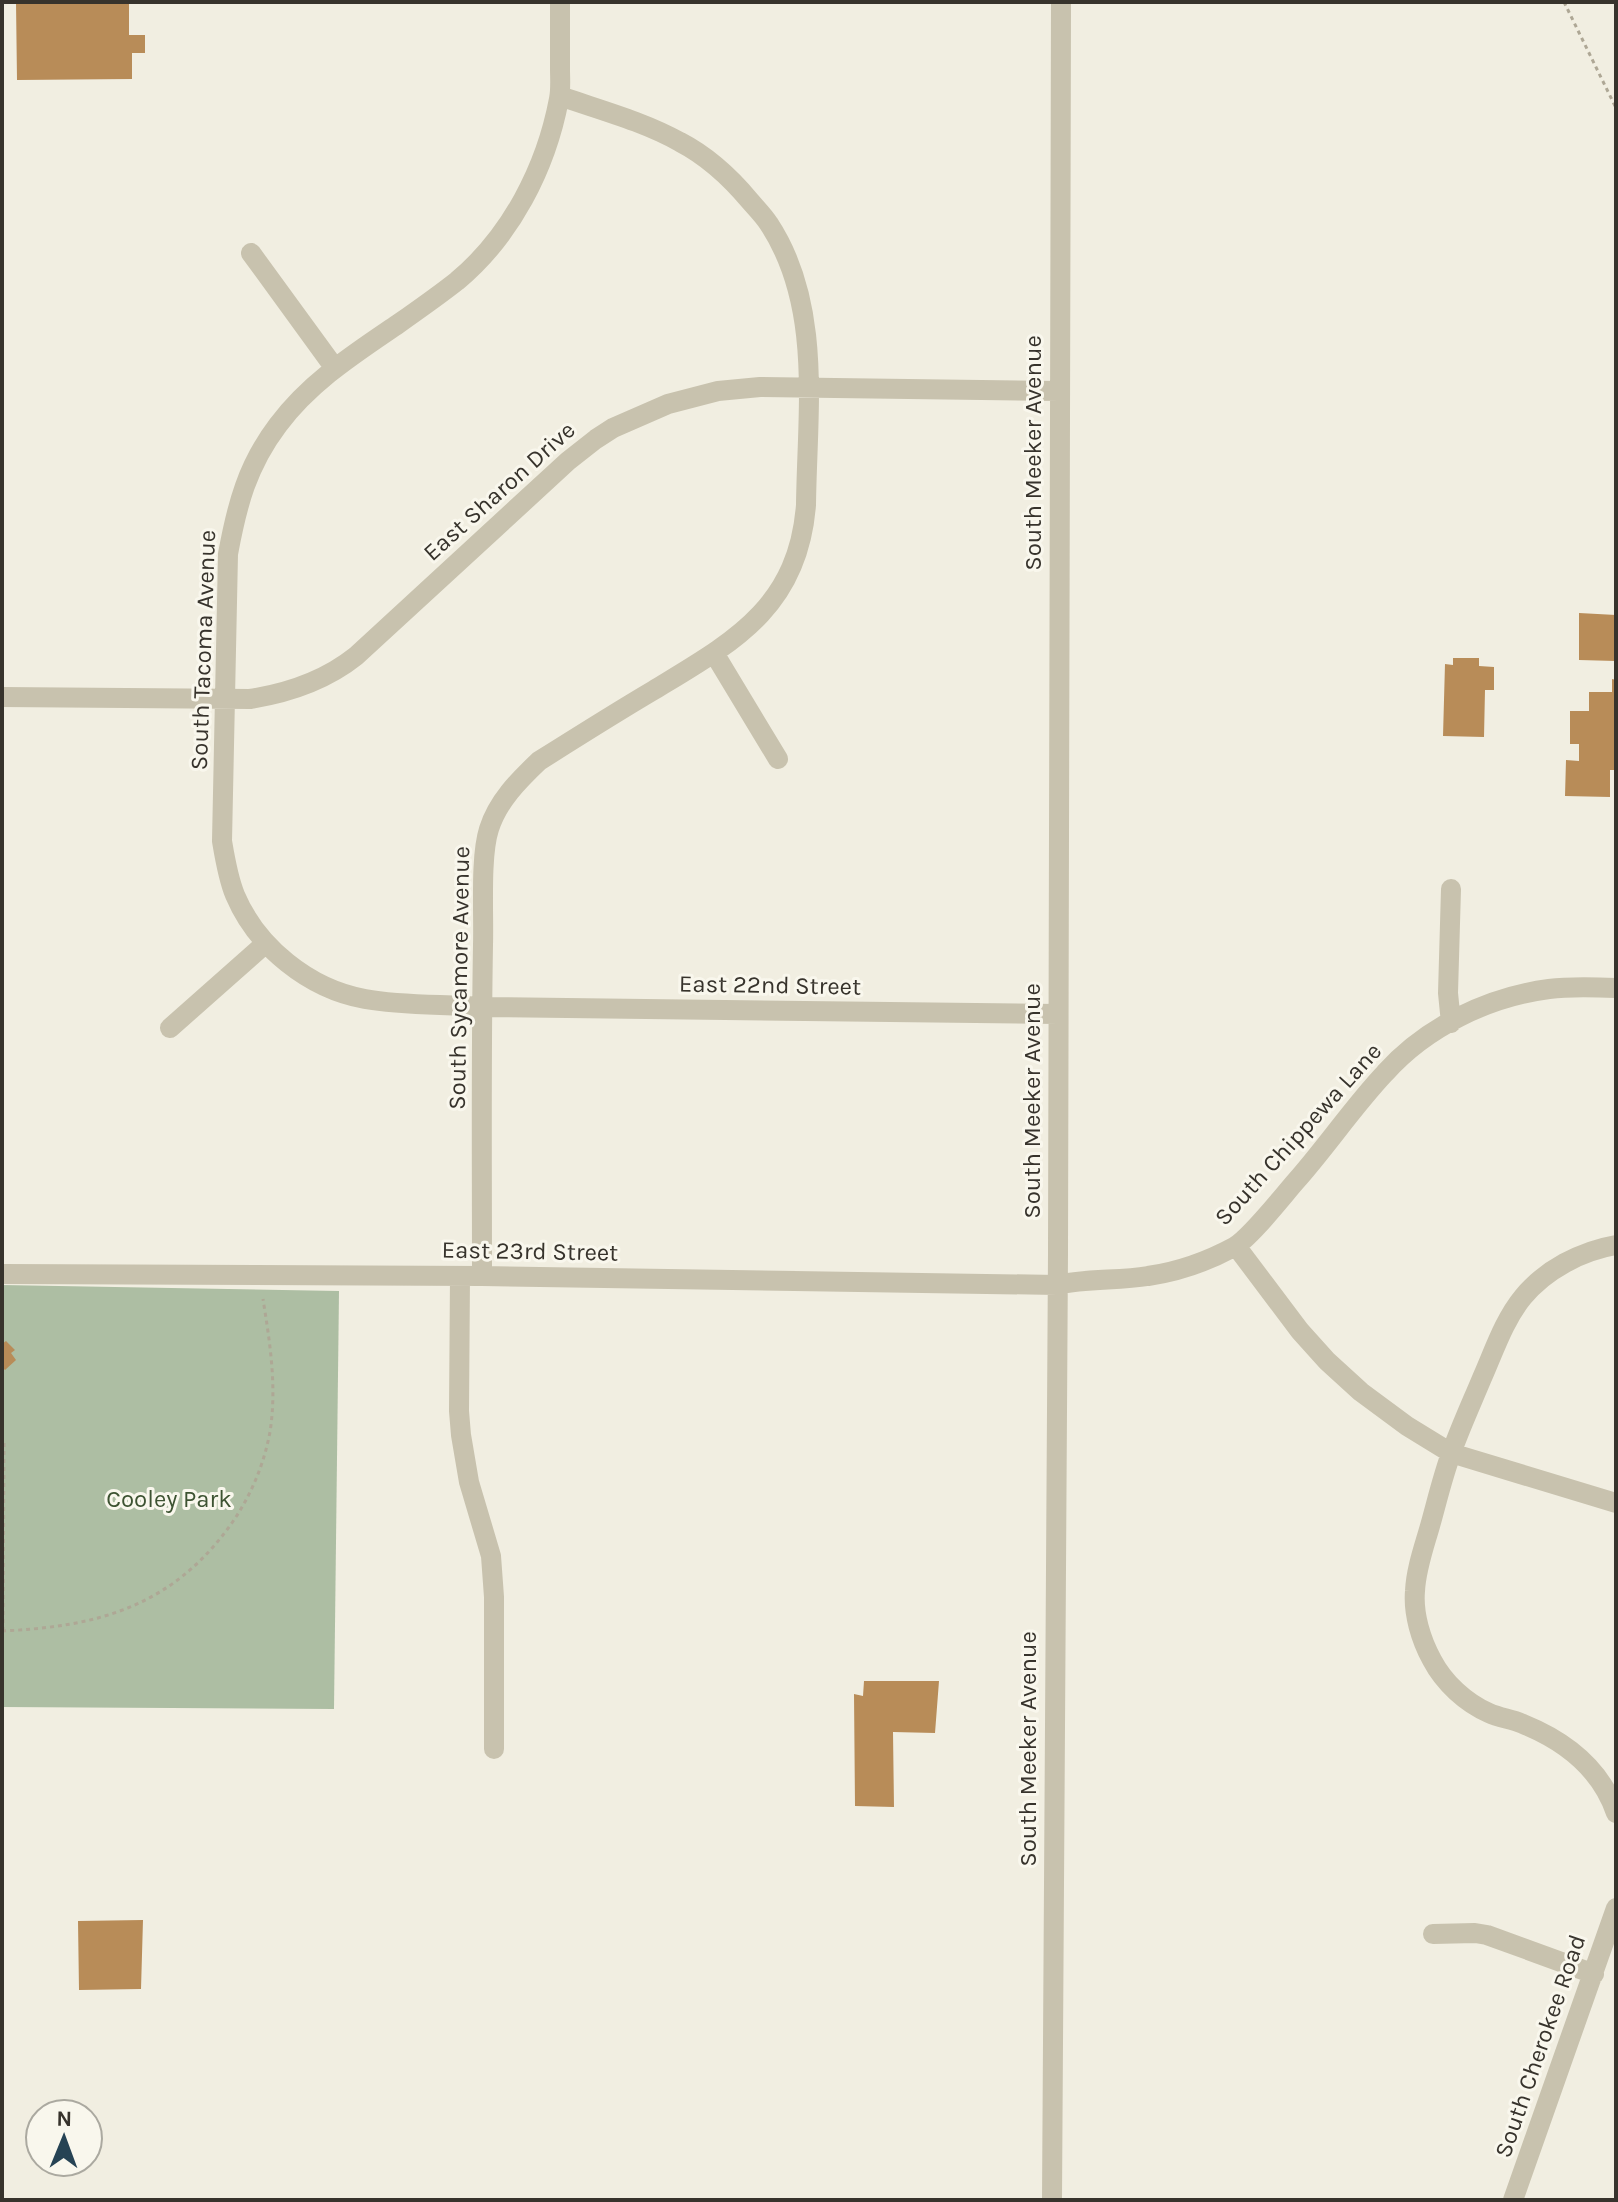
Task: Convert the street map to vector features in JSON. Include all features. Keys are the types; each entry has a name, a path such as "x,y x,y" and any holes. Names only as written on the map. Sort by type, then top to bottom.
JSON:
{"street":[{"name":"South Tacoma Avenue","path":"482,1007 362,999 326,988 309,979 266,943 245,914 235,894 222,841 228,554 236,508 257,458 278,425 334,367 458,280 486,253 529,189 545,152 560,96 560,2"},
{"name":"South Meeker Avenue","path":"1052,2200 1061,2"},
{"name":"South Sycamore Avenue","path":"482,1276 482,1007 485,855 489,829 498,808 516,783 539,761 714,653 756,621 782,585 799,548 806,505 807,332 800,294 769,224 736,184 682,143 641,123 560,96"},
{"path":"251,253 334,367"},
{"name":"East Sharon Drive","path":"2,697 250,699 273,695 325,677 339,670 568,461 613,428 668,404 718,391 760,387 1059,391"},
{"path":"714,653 778,759"},
{"path":"1451,889 1448,993 1451,1023"},
{"path":"170,1028 266,943"},
{"name":"South Chippewa Lane","path":"1057,1285 1073,1281 1148,1276 1187,1267 1236,1246 1313,1161 1384,1073 1419,1041 1501,1000 1533,992 1582,987 1616,988"},
{"name":"East 22nd Street","path":"482,1007 1058,1014"},
{"path":"1616,1245 1585,1254 1540,1279 1523,1297 1501,1333 1451,1453 1416,1582 1416,1615 1427,1651 1440,1674 1465,1699 1489,1713 1522,1723 1576,1754 1597,1777 1616,1813"},
{"path":"1236,1246 1300,1331 1327,1361 1361,1392 1407,1426 1451,1453 1616,1503"},
{"name":"East 23rd Street","path":"2,1274 482,1276 1057,1285"},
{"path":"460,1276 461,1435 469,1482 491,1556 494,1597 494,1749"},
{"name":"South Cherokee Road","path":"1513,2200 1616,1908"},
{"path":"1433,1934 1487,1935 1594,1974"}],"path":[{"path":"1564,2 1616,108"},
{"path":"4,1443 3,1631 53,1628 114,1614 166,1589 188,1573 215,1546 253,1488 264,1456 270,1430 273,1361 263,1299"}],"green space":[{"name":"Cooley Park","path":"2,1285 339,1291 334,1709 2,1707"}],"building":[{"path":"16,2 129,2 129,35 145,35 145,53 132,53 132,79 17,80"},
{"path":"1579,613 1616,615 1616,661 1579,660"},
{"path":"1453,658 1479,658 1479,666 1494,667 1494,690 1485,690 1484,737 1443,736 1445,664 1453,665"},
{"path":"1612,679 1616,680 1616,770 1610,770 1610,797 1565,796 1566,760 1579,761 1579,744 1570,744 1570,711 1589,711 1589,692 1612,692"},
{"path":"6,1341 15,1350 11,1353 16,1360 5,1370 2,1367 2,1344"},
{"path":"864,1681 939,1681 935,1733 893,1732 894,1807 855,1806 854,1694 863,1696"},
{"path":"143,1920 141,1989 79,1990 78,1921"}]}
